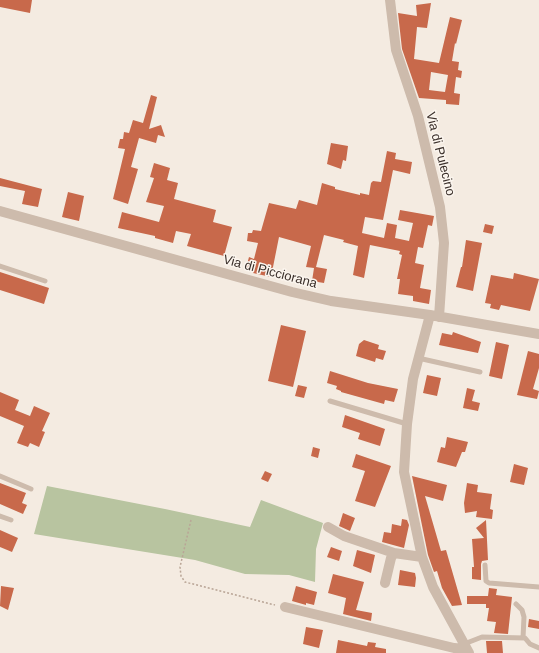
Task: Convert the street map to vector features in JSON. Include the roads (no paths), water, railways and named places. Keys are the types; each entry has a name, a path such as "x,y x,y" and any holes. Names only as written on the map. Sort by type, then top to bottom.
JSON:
{"street":[{"name":"Via di Pulecino","path":"390,0 396,50 418,116 440,207 444,243 434,316 418,358 413,379 407,424 404,472 422,557 433,587 466,649"},
{"name":"Via di Picciorana","path":"0,211 292,292 331,301 434,316 539,334"},
{"path":"328,527 344,536 394,553 422,557"},
{"path":"385,583 391,558 394,553"},
{"path":"285,607 466,649"}],"lane":[{"path":"0,266 45,281"},
{"path":"418,358 480,372"},
{"path":"330,401 407,424"},
{"path":"0,476 31,490"},
{"path":"0,516 11,520"},
{"path":"485,565 486,581 489,583 539,587"},
{"path":"516,604 522,610 524,617 523,638"},
{"path":"466,649 482,637 523,638 539,648"}]}
